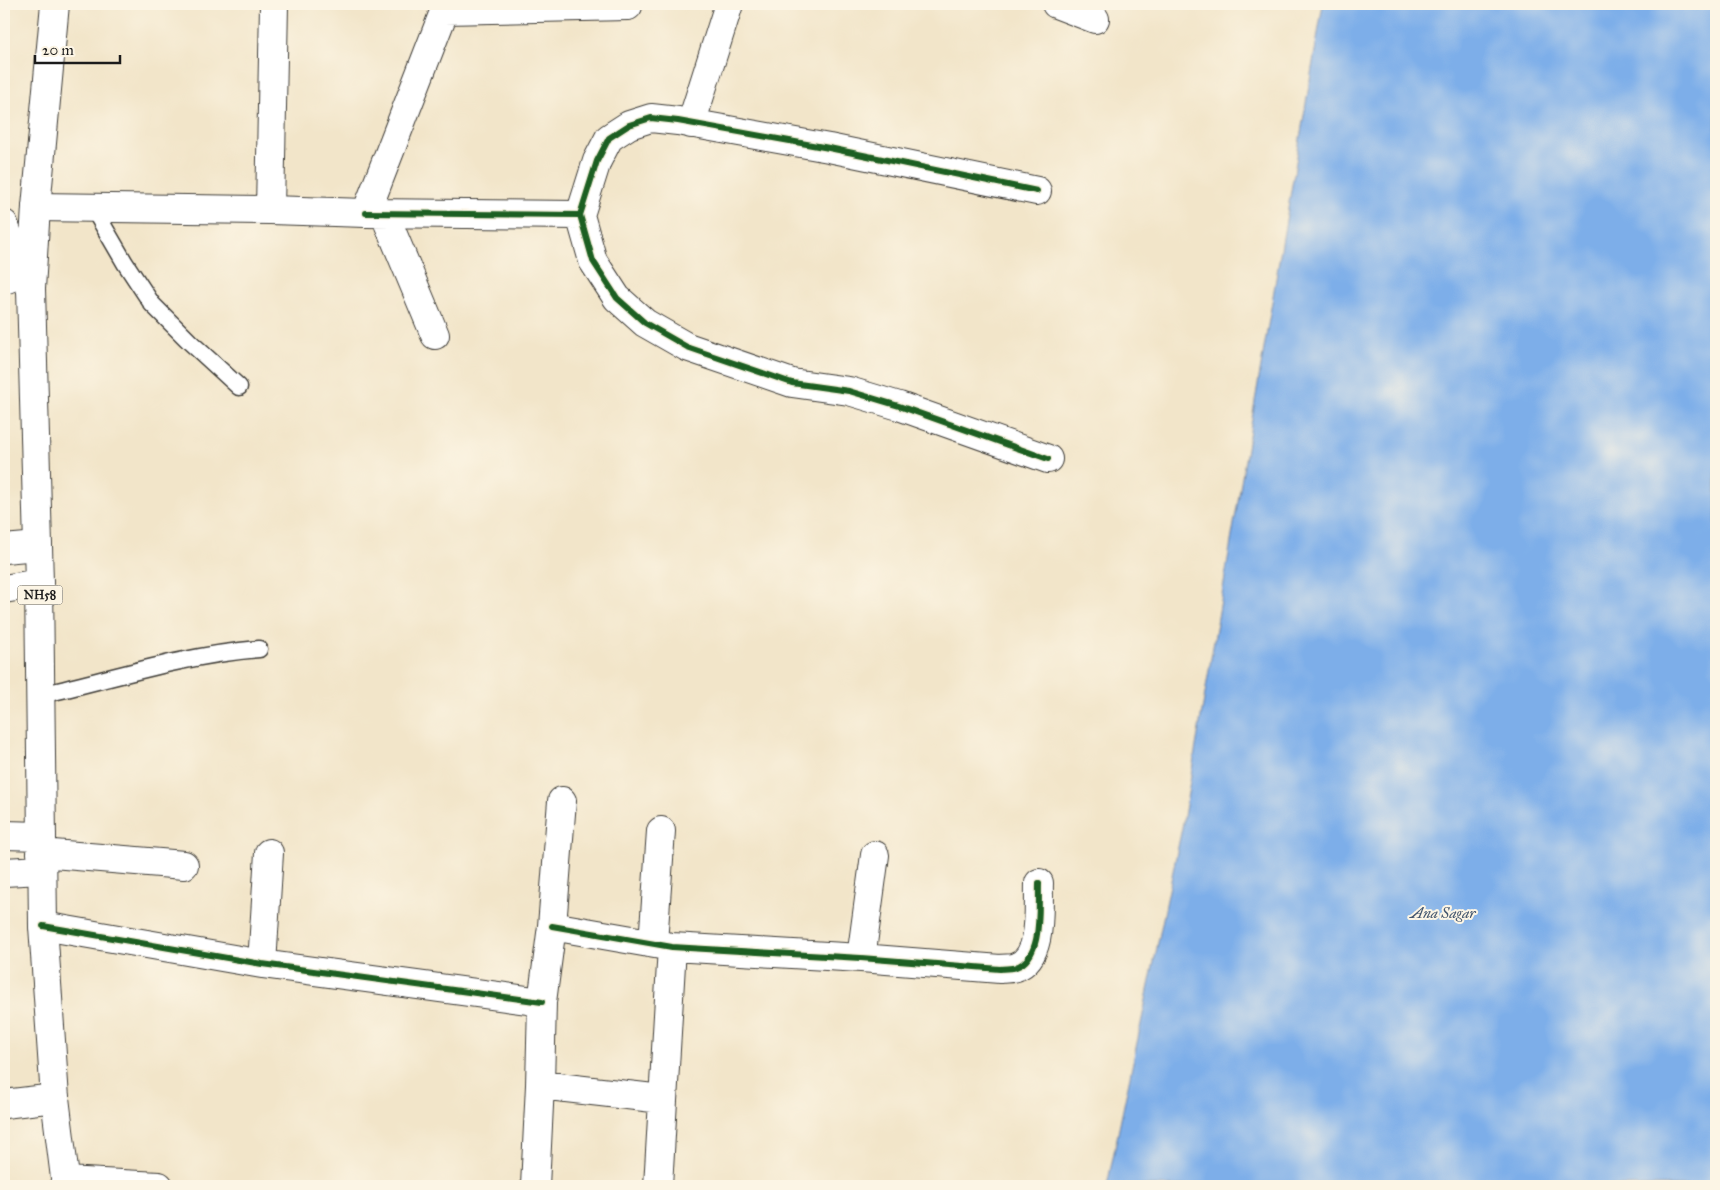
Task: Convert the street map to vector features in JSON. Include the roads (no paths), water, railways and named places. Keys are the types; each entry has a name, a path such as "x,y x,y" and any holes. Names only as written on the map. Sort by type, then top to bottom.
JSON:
{"main road":[{"name":"NH58","path":"55,4 36,207 19,280 38,546 43,926 55,1098 65,1184"},
{"path":"270,210 274,4"},
{"path":"691,124 729,4"},
{"path":"1056,4 1095,20"},
{"path":"435,335 375,213 446,7 628,6"},
{"path":"1037,191 829,148 651,118 629,125 609,138 597,161 580,215 593,261 617,298 645,322 687,347 792,383 849,392 899,406 1048,458"},
{"path":"36,207 580,215"},
{"path":"4,224 19,280"},
{"path":"4,549 38,546"},
{"path":"4,589 39,583"},
{"path":"535,1186 542,1002 552,926 562,800"},
{"path":"658,1186 662,1099 661,831"},
{"path":"4,835 41,853 184,865"},
{"path":"4,872 41,853"},
{"path":"262,964 269,853"},
{"path":"861,958 875,855"},
{"path":"552,926 662,945 1000,969 1017,967 1030,956 1037,940 1039,883"},
{"path":"43,926 262,964 542,1002"},
{"path":"540,1085 662,1099"},
{"path":"4,1104 55,1098"},
{"path":"65,1184 159,1186"}],"lane":[{"path":"93,208 125,263 152,304 239,387"},
{"path":"41,695 183,660 259,649"}],"water":[{"name":"Ana Sagar","path":"1323,4 1716,4 1716,1186 1107,1186 1182,828"}]}
